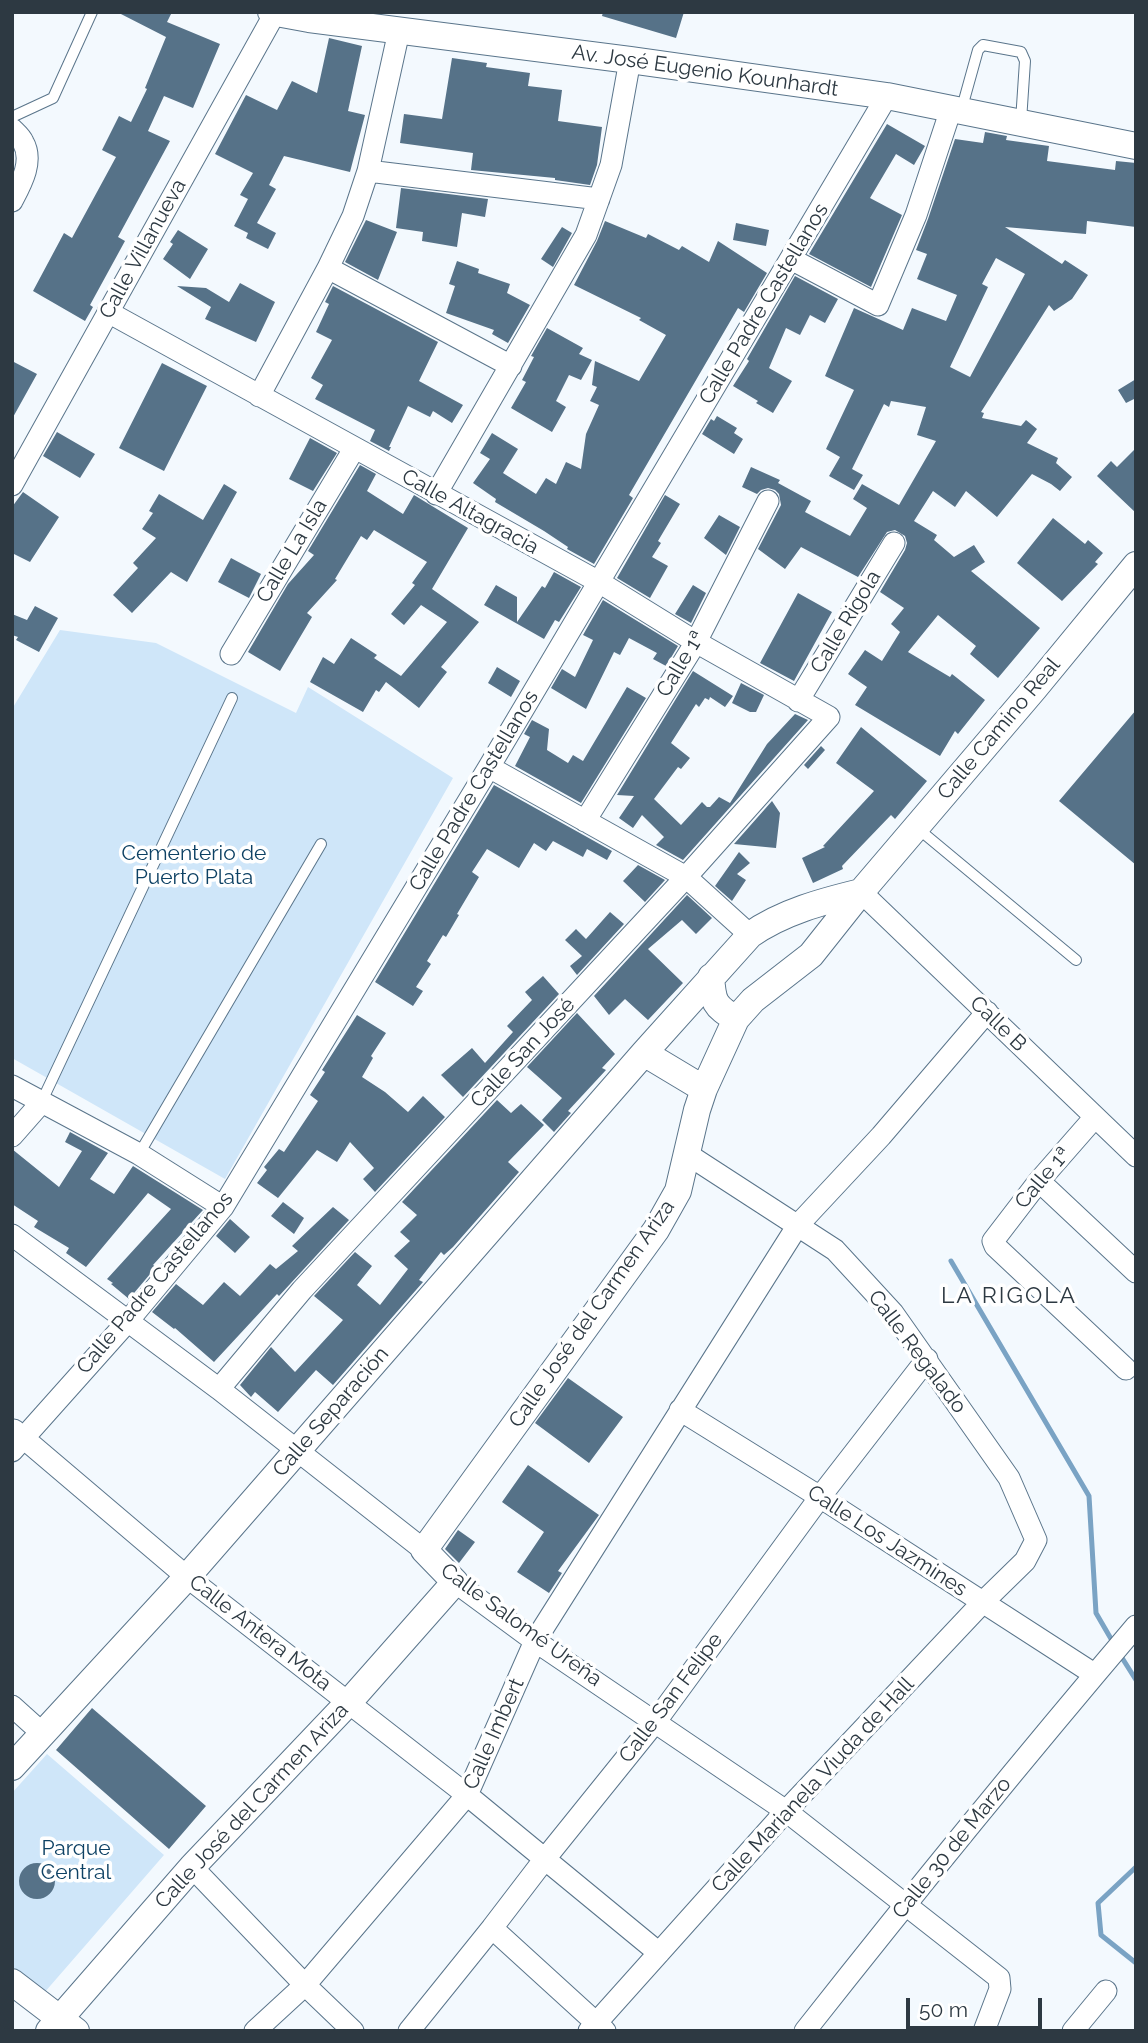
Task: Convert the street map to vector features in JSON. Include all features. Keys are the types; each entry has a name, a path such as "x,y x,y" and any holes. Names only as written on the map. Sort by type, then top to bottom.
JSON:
{"street":[{"name":"Av. José Eugenio Kounhardt","path":"273,13 311,16 399,31 887,96 1136,146"},
{"name":"Calle Villanueva","path":"12,485 273,13"},
{"path":"259,396 353,216 368,171 399,31"},
{"path":"436,494 586,235 611,165 631,60"},
{"name":"Calle Padre Castellanos","path":"16,1439 128,1321 223,1207 489,767 887,96"},
{"path":"791,259 878,305 956,110"},
{"path":"12,129 24,143 27,164 12,201"},
{"path":"368,171 599,199"},
{"path":"328,268 510,366"},
{"name":"Calle Altagracia","path":"108,312 599,582 696,642 829,718"},
{"name":"Calle La Isla","path":"231,654 354,449"},
{"name":"Calle 1ª","path":"585,821 696,642 768,501"},
{"name":"Calle Rigola","path":"798,701 894,543"},
{"name":"Calle Camino Real","path":"736,1018 753,1000 811,955 1136,565"},
{"name":"Calle San José","path":"219,1389 302,1290 686,877 829,718"},
{"path":"489,767 686,877 750,935"},
{"name":"Calle Separación","path":"12,1767 187,1577 750,935 777,919 828,900 861,892"},
{"name":"Calle B","path":"861,892 1136,1156"},
{"path":"711,977 715,1004 736,1018"},
{"name":"Calle Imbert","path":"255,2031 305,1985 467,1795 536,1641 798,1225 881,1136 987,1012"},
{"name":"Calle José del Carmen Ariza","path":"424,1550 656,1230 678,1191 704,1089 736,1018"},
{"path":"644,1053 704,1089"},
{"path":"12,1086 139,1154 223,1207"},
{"path":"12,1136 41,1102"},
{"name":"Calle 1ª","path":"1095,1117 1039,1181 993,1241 995,1246 1126,1369"},
{"name":"Calle Regalado","path":"687,1154 835,1250 893,1312 1009,1478 1037,1540"},
{"path":"1039,1181 1136,1272"},
{"name":"Calle Salomé Ureña","path":"12,1234 298,1450 424,1550 455,1583 786,1811 999,1978 1001,1983 984,2031"},
{"name":"Calle San Felipe","path":"409,2031 656,1721 820,1497 926,1359"},
{"name":"Calle Los Jazmines","path":"680,1410 982,1603 1097,1671"},
{"name":"Calle Antera Mota","path":"16,1439 187,1577 467,1795 659,1953"},
{"name":"Calle Marianela Viuda de Hall","path":"596,2028 786,1811 1025,1561 1037,1540"},
{"name":"Calle José del Carmen Ariza","path":"61,2027 192,1867 349,1702 455,1583"},
{"name":"Calle 30 de Marzo","path":"805,2031 905,1904 1129,1634"},
{"path":"12,1706 41,1733"},
{"path":"192,1867 353,2031"},
{"path":"492,1928 596,2028"},
{"path":"12,1982 61,2027"},
{"path":"1073,2031 1106,1991"}],"lane":[{"path":"12,117 53,97 92,12"},
{"path":"956,110 978,50 983,45 1021,52 1025,61 1021,123"},
{"path":"41,1102 232,698"},
{"path":"915,827 1076,961"},
{"path":"139,1154 321,844"}],"green space":[{"name":"Cementerio de Puerto Plata","path":"60,630 156,643 296,713 308,687 453,778 225,1179 12,1058 12,709"},
{"name":"Parque Central","path":"47,1754 164,1855 44,1993 12,1966 12,1793"}],"building":[{"path":"117,12 172,12 167,22 220,44 193,108 164,96 148,131 170,141 118,237 125,241 90,305 93,307 85,321 33,291 64,233 72,238 116,157 102,150 119,116 131,122 147,89 145,88 166,37"},
{"path":"603,12 684,12 676,38 602,16"},
{"path":"329,38 362,46 348,111 365,115 350,172 284,156 269,185 276,189 257,223 276,233 268,249 246,238 248,233 234,226 248,199 240,195 253,173 215,154 246,95 277,110 292,81 317,93"},
{"path":"452,58 487,63 486,67 530,73 528,86 562,90 558,121 602,127 597,165 590,185 555,178 471,170 473,153 400,143 404,114 442,119"},
{"path":"887,124 925,146 914,165 896,154 870,198 902,215 871,287 809,254"},
{"path":"985,132 1007,136 1006,140 1049,146 1047,161 1115,170 1116,161 1136,163 1136,227 1087,221 1086,234 1005,227 1062,264 1065,260 1088,275 1072,299 1054,311 1049,305 981,412 984,413 982,418 1021,426 1026,420 1037,429 1027,443 1058,458 1056,463 1072,477 1060,491 1032,474 997,517 966,491 955,507 933,491 914,521 937,535 934,540 954,557 974,545 985,562 971,571 1040,628 998,678 970,654 976,646 938,615 908,652 950,677 952,674 985,700 958,734 955,731 940,756 855,705 867,687 848,674 865,650 882,661 900,632 891,624 904,608 880,592 905,550 905,536 895,530 887,532 858,577 801,547 785,569 758,549 781,505 779,494 768,488 757,494 742,487 751,467 780,480 778,483 811,501 805,512 850,536 867,508 853,499 862,484 899,505 936,441 917,435 926,407 891,401 889,407 884,404 852,469 863,475 854,490 829,476 840,457 826,449 854,390 825,376 854,308 903,330 912,308 946,321 957,295 917,279 927,254 916,250 955,139 983,143","holes":["996,258 1025,274 970,377 950,367 988,287 982,284"]},
{"path":"401,188 488,199 485,217 462,213 457,247 422,241 423,232 396,228"},
{"path":"366,220 397,232 378,280 345,262"},
{"path":"605,221 646,238 648,234 679,250 682,246 709,262 718,241 767,273 744,312 738,308 629,495 633,498 594,564 495,502 496,499 473,483 490,459 480,453 492,433 518,449 503,473 536,494 546,478 556,484 566,462 581,469 586,434 599,405 590,401 597,387 592,385 595,361 639,381 666,335 639,320 641,318 574,285"},
{"path":"736,223 769,230 766,246 733,240"},
{"path":"562,227 572,233 553,267 541,259"},
{"path":"178,230 208,249 190,279 163,259"},
{"path":"457,261 479,269 478,273 510,284 507,293 530,305 508,343 492,334 494,330 446,313 455,286 449,284"},
{"path":"795,276 838,299 825,323 810,315 800,335 786,328 769,368 792,381 773,413 733,386"},
{"path":"240,283 275,302 256,342 205,319 211,307 177,286 206,288 229,302"},
{"path":"333,286 438,342 419,381 463,405 452,423 433,411 430,417 408,406 389,451 370,441 375,430 315,399 323,385 311,378 332,340 316,332 329,304 325,302"},
{"path":"547,328 583,348 579,354 592,360 581,380 569,375 556,401 566,407 552,432 511,408 526,382 522,380 534,357 531,356"},
{"path":"12,361 37,374 12,419"},
{"path":"162,363 207,386 164,471 119,448"},
{"path":"1136,379 1136,398 1126,403 1118,390"},
{"path":"717,416 737,428 734,433 743,439 734,454 702,434 711,419 714,421"},
{"path":"57,432 95,454 80,478 43,456"},
{"path":"310,438 337,453 313,491 289,479"},
{"path":"1136,448 1136,513 1097,476 1111,461 1117,467"},
{"path":"360,465 376,474 367,491 403,514 414,495 468,528 432,589 479,622 441,667 447,672 419,708 386,682 379,692 376,690 363,712 310,682 323,657 334,664 351,638 377,655 374,658 401,676 447,622 421,605 404,625 391,614 415,585 412,583 427,562 374,530 367,540 361,536 335,579 337,580 307,613 312,617 280,671 248,652 288,584 314,555 308,551"},
{"path":"224,484 237,492 187,582 171,572 132,613 113,595 138,568 133,563 156,538 142,529 153,513 149,511 159,494 203,520"},
{"path":"23,492 59,517 30,562 12,553 12,507"},
{"path":"665,495 680,504 658,541 661,543 652,557 668,566 650,598 617,578"},
{"path":"719,515 740,527 726,555 704,538"},
{"path":"1053,518 1085,544 1088,540 1103,553 1095,562 1098,564 1062,601 1017,563"},
{"path":"231,558 261,574 249,598 218,582"},
{"path":"554,572 581,587 559,622 555,620 544,639 484,605 496,585 517,597 517,622 542,586 545,588"},
{"path":"693,585 706,593 691,623 675,614"},
{"path":"798,593 832,612 794,681 760,663"},
{"path":"603,600 678,646 666,666 653,659 657,653 629,638 620,655 614,652 586,709 551,688 562,669 575,677 593,640 583,635"},
{"path":"35,606 58,618 39,652 12,635 12,614 27,620"},
{"path":"497,667 520,681 511,697 488,683"},
{"path":"693,671 733,696 725,707 710,697 709,700 705,698 699,707 696,704 671,743 690,758 681,769 678,767 654,799 681,825 702,802 710,807 719,797 730,803 767,744 795,714 808,720 683,860 656,845 664,837 642,815 633,828 619,818 634,796 617,795"},
{"path":"741,683 764,695 756,712 750,712 732,703"},
{"path":"627,687 646,698 581,803 515,766 530,737 524,734 532,720 549,729 547,750 568,763 573,755 583,761"},
{"path":"1136,710 1136,865 1059,801"},
{"path":"861,727 927,781 895,819 891,815 842,866 843,869 813,883 802,858 825,847 823,846 874,791 836,763"},
{"path":"821,746 825,750 808,769 804,765"},
{"path":"494,785 612,851 607,860 587,849 583,857 553,841 546,851 534,843 519,868 487,849 472,872 479,877 457,914 459,915 427,961 431,964 416,987 423,991 413,1006 375,982"},
{"path":"772,801 780,813 776,848 734,844"},
{"path":"739,852 750,863 737,874 746,880 732,901 715,886"},
{"path":"638,865 665,880 645,902 623,881"},
{"path":"687,895 712,918 696,934 682,920 648,949 683,983 648,1020 625,999 609,1015 594,996"},
{"path":"610,912 624,924 577,975 570,966 582,956 565,940 576,929 586,939"},
{"path":"543,976 559,994 463,1097 441,1075 472,1048 485,1063 513,1032 507,1026 532,1000 525,992"},
{"path":"577,1013 615,1054 602,1068 606,1070 568,1111 571,1113 554,1132 542,1120 562,1098 527,1067"},
{"path":"357,1015 386,1033 371,1056 373,1058 362,1077 408,1112 423,1096 445,1117 375,1192 363,1179 374,1168 350,1142 337,1162 317,1150 278,1198 257,1183 267,1170 264,1167 279,1149 284,1152 318,1101 310,1095 325,1072 322,1070"},
{"path":"497,1100 511,1113 521,1104 544,1125 508,1162 519,1172 453,1247 444,1255 441,1252 419,1280 423,1282 333,1385 316,1370 278,1412 255,1392 251,1397 240,1385 271,1347 295,1372 343,1320 314,1296 355,1252 372,1266 357,1285 380,1305 408,1269 394,1256 410,1241 400,1232 417,1215 402,1202"},
{"path":"70,1132 108,1153 90,1179 114,1194 133,1166 203,1210 153,1265 156,1267 129,1299 107,1279 171,1209 148,1193 86,1267 66,1253 69,1248 34,1227 38,1221 12,1204 12,1149 59,1187 82,1151 65,1142"},
{"path":"283,1202 304,1218 294,1234 271,1216"},
{"path":"333,1207 349,1220 214,1362 152,1312 176,1284 203,1305 224,1282 240,1296 270,1264 276,1269 298,1251 292,1246"},
{"path":"230,1219 250,1237 235,1253 216,1236"},
{"path":"568,1378 623,1417 589,1463 535,1423"},
{"path":"528,1465 599,1515 558,1571 562,1573 549,1593 517,1572 544,1532 502,1502"},
{"path":"458,1530 475,1542 459,1563 445,1549"},
{"path":"92,1708 206,1806 169,1849 56,1750"},
{"path":"37,1863 50,1868 55,1881 50,1894 37,1899 24,1894 19,1881 24,1868"}],"waterway":[{"path":"951,1261 1089,1496 1096,1613 1114,1644"},
{"path":"1119,1653 1136,1680"},
{"path":"1136,1867 1098,1903 1101,1935 1136,1963"}],"district":[{"name":"LA RIGOLA","path":"1009,1296"}]}
